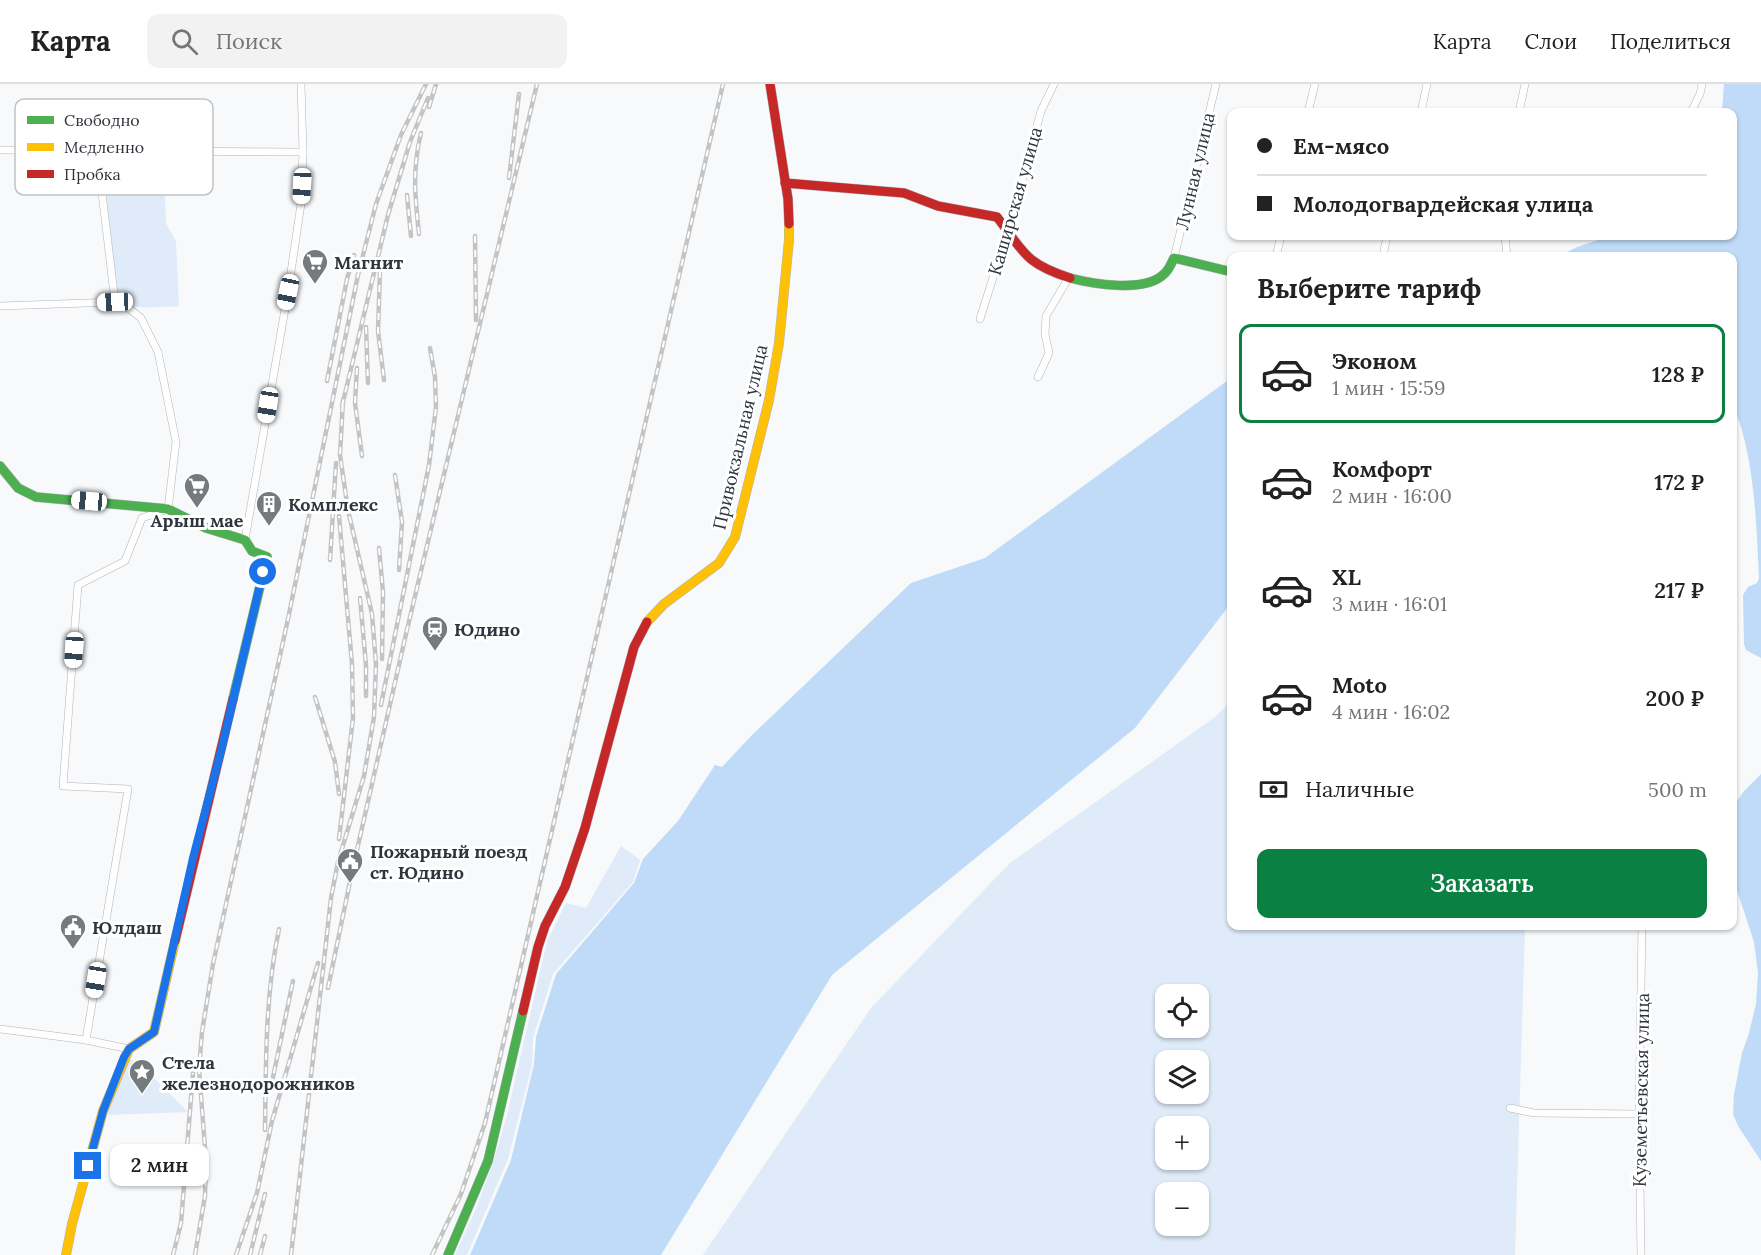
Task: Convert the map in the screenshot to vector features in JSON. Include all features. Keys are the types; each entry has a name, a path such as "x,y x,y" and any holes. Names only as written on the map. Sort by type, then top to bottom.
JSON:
{"street":[{"path":"245,540 301,204 303,152 301,84"},
{"name":"Привокзальная улица","path":"448,1255 488,1161 538,947 545,926 565,886 585,828 634,647 644,627 654,614 720,564 729,553 738,527 768,406 779,343 789,240 788,199 770,84"},
{"name":"Каширская улица","path":"980,319 1013,214 1041,111 1054,84"},
{"name":"Лунная улица","path":"1174,258 1216,84"},
{"path":"1309,108 1315,84"},
{"path":"1422,108 1427,84"},
{"path":"1520,108 1525,84"},
{"path":"1693,108 1702,84"},
{"path":"0,150 15,150"},
{"path":"213,152 303,152"},
{"path":"786,183 904,193 914,199 938,206 997,217 1029,260 1045,269 1069,277 1114,286 1152,281 1164,276 1174,258 1227,271"},
{"path":"102,195 115,302"},
{"path":"1038,377 1049,353 1045,334 1047,316 1069,277"},
{"path":"0,306 115,302 127,307 141,318 158,352 176,442 168,508"},
{"path":"0,466 18,488 36,496 168,508 206,528 245,540 252,551 267,557 193,858 154,1032 129,1049 102,1114 72,1224 66,1255"},
{"path":"86,1040 128,789 63,786 78,585 125,561 142,518 168,508"},
{"name":"Куземетьевская улица","path":"1641,1255 1639,1113 1642,930"},
{"path":"0,1029 86,1040 129,1049"},
{"path":"1510,1107 1534,1113 1639,1113"}],"shaded area":[{"path":"102,195 165,195 166,224 176,241 179,306 139,307 115,302"},
{"path":"1227,706 1227,930 1525,930 1515,1255 703,1255 871,1008 1010,863 1215,717"},
{"path":"621,846 640,860 633,882 553,974 533,1038 532,1065 508,1159 467,1255 455,1255 493,1163 507,1115 547,941 566,903 586,908"},
{"path":"128,1061 137,1061 188,1112 107,1115"}],"water":[{"path":"1724,84 1761,84 1761,658 1746,650 1744,644 1743,595 1748,587 1757,583 1759,578 1753,490 1746,446 1737,416 1737,252 1567,252 1598,240 1737,240 1737,108 1722,108"},
{"path":"1227,381 1227,608 1135,728 832,975 661,1255 470,1255 511,1160 534,1064 536,1037 556,974 634,883 643,859 678,821 715,765 722,767 753,734 911,583 985,558"},
{"path":"1761,774 1761,1161 1738,1126 1733,1114 1734,1094 1742,1053 1756,1004 1758,973 1754,942 1737,890 1737,801"}],"railway":[{"path":"195,1255 205,1196 206,1161 199,1069 202,1032 213,964 288,619 358,275 376,204 401,135 426,84"},
{"path":"429,107 436,84"},
{"path":"328,988 406,634 537,84"},
{"path":"432,1255 461,1194 485,1123 723,84"},
{"path":"509,178 519,94"},
{"path":"342,406 388,215 410,142 428,98"},
{"path":"419,234 415,171 421,133"},
{"path":"407,195 411,236"},
{"path":"475,236 476,320"},
{"path":"327,381 347,279 354,255"},
{"path":"380,271 378,331 384,380"},
{"path":"366,327 368,383"},
{"path":"381,705 429,465 436,407 435,377 430,348"},
{"path":"357,368 355,403 362,456"},
{"path":"291,1255 331,898 338,862 364,776 374,717 376,664 372,614 348,510 340,455 343,400"},
{"path":"330,560 336,463"},
{"path":"395,475 402,522 399,570"},
{"path":"339,516 352,664 353,718 339,839"},
{"path":"379,548 383,592 382,659"},
{"path":"360,598 366,665 366,696"},
{"path":"315,697 335,762 339,794"},
{"path":"265,1130 269,1004 279,929"},
{"path":"236,1255 257,1193 272,1121 318,963"},
{"path":"271,1087 293,981"},
{"path":"173,1255 181,1223 193,1073"},
{"path":"250,1255 265,1194"},
{"path":"260,1255 265,1236"}],"traffic: fast":[{"path":"1070,278 1118,285 1145,283 1164,274 1174,258 1227,271"},
{"path":"0,466 18,488 36,497 168,509 206,528 245,540 252,551 267,557 233,699"},
{"path":"448,1255 488,1161 523,1011"}],"traffic: slow":[{"path":"647,622 664,604 719,563 735,537 769,400 779,343 789,224"},
{"path":"66,1255 72,1224 103,1111 129,1049 154,1032 175,941"}],"traffic: jam":[{"path":"770,84 788,199 789,224"},
{"path":"785,183 904,193 938,206 997,217 1026,255 1043,267 1070,278"},
{"path":"523,1011 538,947 545,926 565,887 585,828 634,647 647,622"},
{"path":"175,941 233,699"}],"place":[{"name":"Магнит","path":"315,285"},
{"name":"Арыш мае","path":"197,509"},
{"name":"Комплекс","path":"269,527"},
{"name":"Юдино","path":"435,652"},
{"name":"Пожарный поезд ст. Юдино","path":"350,884"},
{"name":"Юлдаш","path":"73,950"},
{"name":"Стела железнодорожников","path":"142,1095"}],"route":[{"path":"88,1166 103,1111 124,1057 129,1049 154,1032 193,858 263,572"}]}
